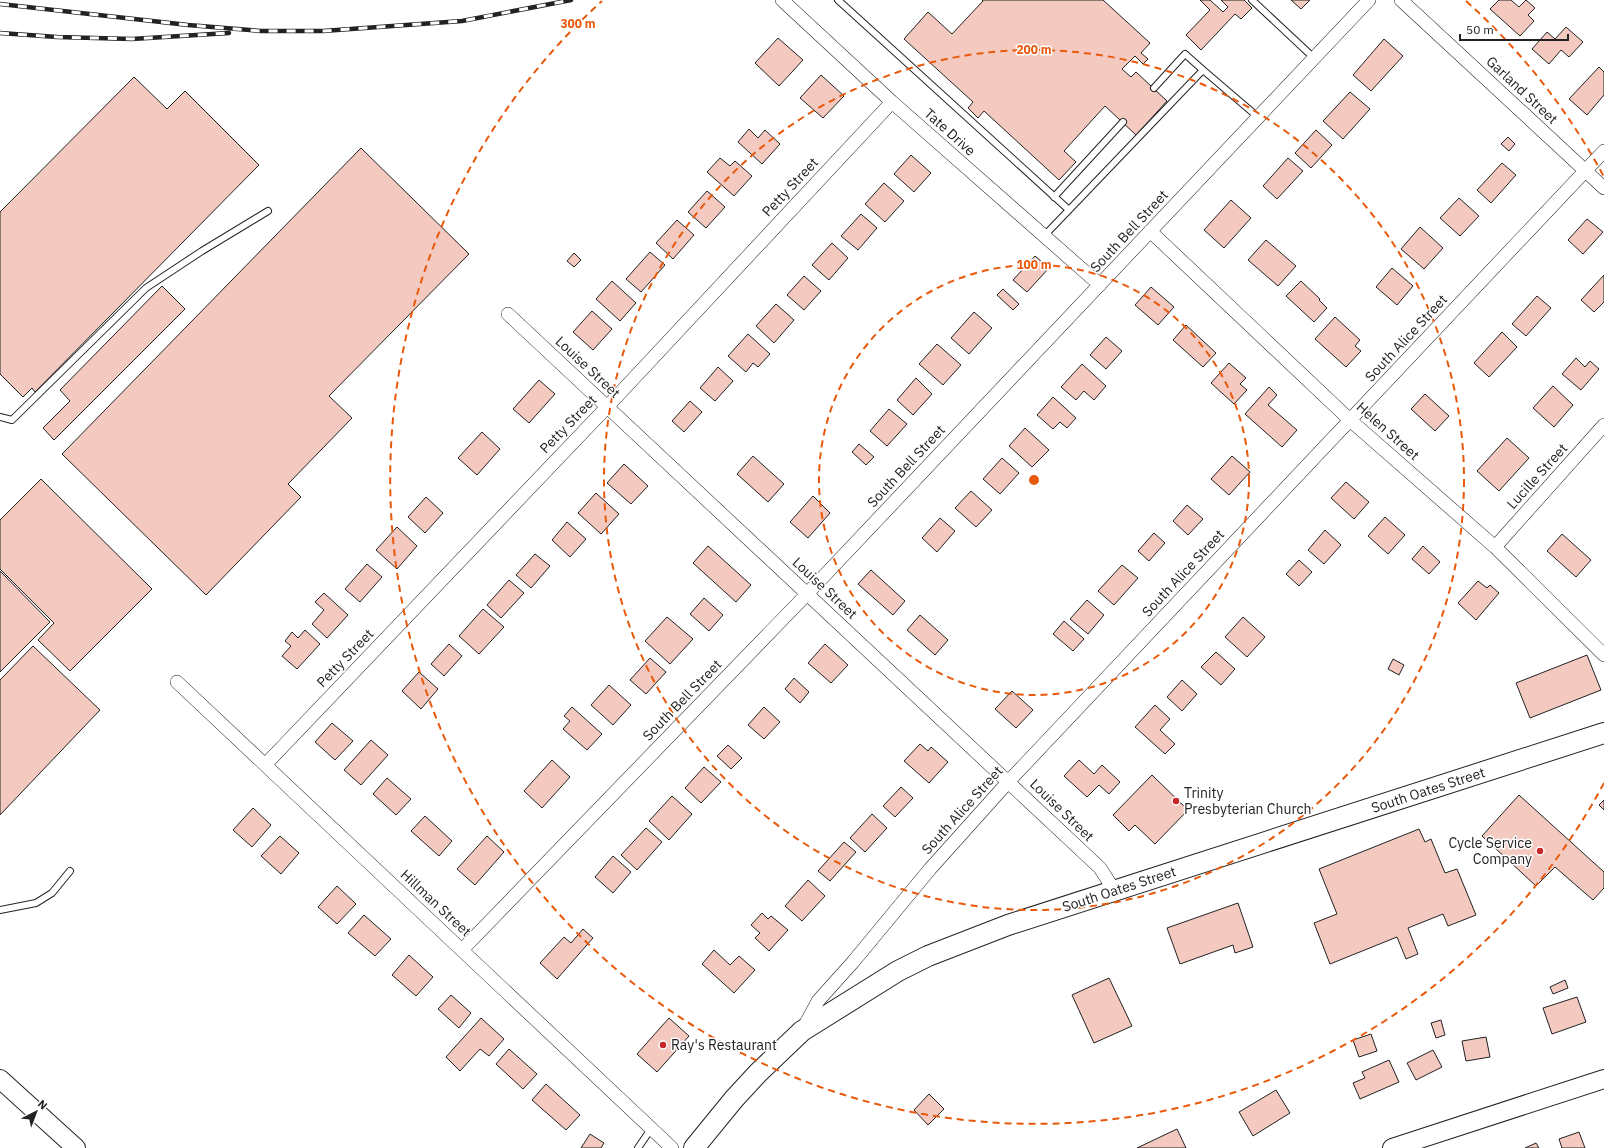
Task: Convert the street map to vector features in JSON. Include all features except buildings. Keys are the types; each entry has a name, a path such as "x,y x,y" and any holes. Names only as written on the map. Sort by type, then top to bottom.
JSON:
{"main road":[{"name":"South Oates Street","path":"694,1148 734,1099 802,1031 886,978 928,956 1008,925 1114,890 1604,733"}],"street":[{"name":"Tate Drive","path":"782,0 892,102 1100,285"},
{"name":"South Bell Street","path":"462,950 807,594 1369,0"},
{"name":"Garland Street","path":"1401,0 1604,188"},
{"name":"Petty Street","path":"265,765 607,407 892,102"},
{"name":"South Alice Street","path":"802,1031 818,1001 853,962 930,869 1009,781 1604,151"},
{"name":"Helen Street","path":"1150,232 1350,420 1495,547 1604,654"},
{"name":"Louise Street","path":"508,314 1009,781 1100,868 1114,890"},
{"name":"Lucille Street","path":"1495,547 1604,425"},
{"name":"Hillman Street","path":"177,682 672,1148"},
{"path":"0,1079 76,1148"},
{"path":"1392,1148 1604,1079"}],"lane":[{"path":"838,0 1069,210"},
{"path":"1252,0 1314,58"},
{"path":"1154,88 1185,54 1258,117"},
{"path":"1044,237 1203,70"},
{"path":"1054,197 1123,122"},
{"path":"0,417 12,420 146,288 202,251 268,212"},
{"path":"0,910 36,903 52,893 70,871"},
{"path":"638,1148 651,1129"}],"railway":[{"path":"0,4 188,25 261,31 323,31 462,21 571,0"},
{"path":"0,33 57,37 132,39 229,33"}],"place":[{"name":"Trinity Presbyterian Church","path":"1176,801"},
{"name":"Cycle Service Company","path":"1540,851"},
{"name":"Ray's Restaurant","path":"663,1045"}]}
